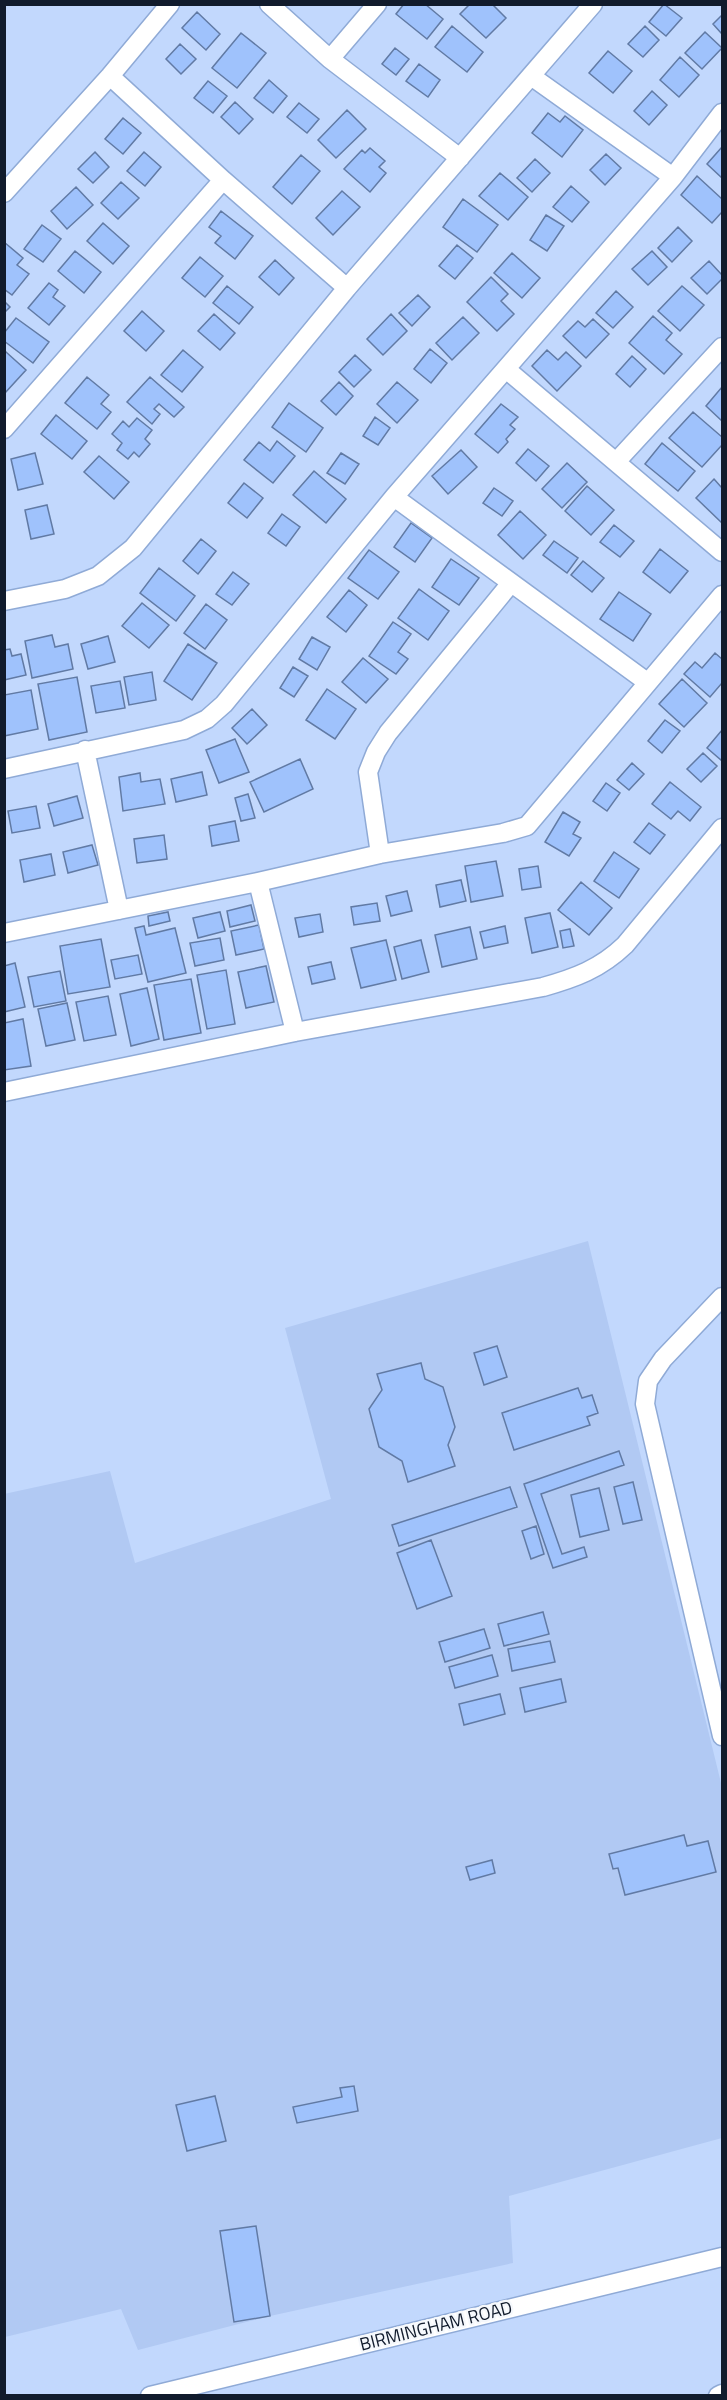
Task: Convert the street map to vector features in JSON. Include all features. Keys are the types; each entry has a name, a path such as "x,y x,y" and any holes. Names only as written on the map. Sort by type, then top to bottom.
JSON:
{"street":[{"path":"4,193 110,76 170,4"},
{"path":"269,4 330,59 460,158"},
{"path":"330,59 377,4"},
{"path":"4,602 65,589 98,576 134,548 347,288 593,4"},
{"path":"110,76 223,180 347,288"},
{"path":"531,76 673,177"},
{"path":"4,769 184,730 207,719 224,704 394,497 673,177 723,113"},
{"path":"4,429 223,180"},
{"path":"616,462 723,347"},
{"path":"506,369 723,552"},
{"path":"394,497 647,682"},
{"path":"380,854 368,772 376,752 388,733 511,583"},
{"path":"4,933 258,882 380,854 503,833 527,826 723,595"},
{"path":"85,750 119,910"},
{"path":"4,1092 295,1032 543,987 582,976 607,962 625,945 723,828"},
{"path":"258,882 295,1032"},
{"path":"723,1297 663,1359 648,1381 645,1404 723,1736"},
{"name":"BIRMINGHAM ROAD","path":"150,2396 723,2257"},
{"path":"718,2396 723,2394"}],"shaded area":[{"path":"588,1241 722,1787 722,2138 509,2196 513,2263 270,2316 138,2350 121,2309 5,2337 4,1494 110,1471 135,1563 331,1499 285,1328"}],"building":[{"path":"404,4 425,4 443,19 427,39 396,14"},
{"path":"470,4 492,4 506,18 486,38 460,14"},
{"path":"664,4 682,18 666,36 649,22"},
{"path":"197,12 220,34 206,50 182,28"},
{"path":"722,15 722,34 713,24"},
{"path":"452,26 483,52 467,72 435,47"},
{"path":"645,26 659,40 643,57 628,44"},
{"path":"705,32 722,48 702,69 685,53"},
{"path":"241,33 266,53 237,88 212,68"},
{"path":"180,44 196,59 181,74 166,59"},
{"path":"395,48 409,59 396,75 382,64"},
{"path":"608,51 632,71 613,93 589,73"},
{"path":"680,57 699,75 679,97 660,80"},
{"path":"419,64 440,80 428,97 406,81"},
{"path":"269,80 287,96 273,113 254,98"},
{"path":"208,81 227,96 213,113 194,98"},
{"path":"652,91 667,105 649,125 634,111"},
{"path":"235,102 253,119 239,134 221,117"},
{"path":"299,103 319,119 307,133 287,117"},
{"path":"347,110 366,129 336,158 318,140"},
{"path":"548,113 560,122 565,116 583,130 562,157 532,133"},
{"path":"123,118 141,133 123,154 105,139"},
{"path":"722,147 722,178 707,164"},
{"path":"370,148 385,161 379,167 386,173 370,192 344,169 362,150 365,153"},
{"path":"95,152 109,167 93,183 78,169"},
{"path":"144,152 161,167 145,186 127,171"},
{"path":"606,154 621,168 605,185 590,170"},
{"path":"301,155 320,171 292,204 273,187"},
{"path":"535,159 550,173 532,192 517,178"},
{"path":"500,173 528,197 508,220 479,196"},
{"path":"697,176 722,199 722,212 712,223 681,195"},
{"path":"121,182 139,198 118,219 101,203"},
{"path":"571,186 589,202 572,222 553,207"},
{"path":"76,187 93,205 67,229 51,211"},
{"path":"342,191 360,207 333,235 316,218"},
{"path":"463,199 498,225 477,252 443,227"},
{"path":"221,211 253,236 235,259 215,243 221,236 209,227"},
{"path":"546,215 564,226 547,251 530,240"},
{"path":"103,223 129,246 113,264 87,241"},
{"path":"42,225 61,239 43,262 24,249"},
{"path":"678,227 692,241 672,262 658,248"},
{"path":"4,242 23,258 17,265 29,274 12,295 4,289"},
{"path":"457,245 473,258 455,279 439,266"},
{"path":"75,251 101,272 84,293 58,271"},
{"path":"652,251 667,267 648,285 632,269"},
{"path":"512,253 540,278 522,298 494,273"},
{"path":"200,257 223,276 205,297 182,278"},
{"path":"275,260 294,278 279,295 259,277"},
{"path":"709,261 722,275 722,279 707,294 691,278"},
{"path":"491,277 508,294 501,301 514,314 497,331 467,302"},
{"path":"49,283 58,290 53,297 65,306 49,325 28,308"},
{"path":"227,286 253,307 239,324 213,303"},
{"path":"682,286 704,305 680,331 658,311"},
{"path":"616,291 633,307 613,328 596,313"},
{"path":"418,295 430,307 412,326 399,313"},
{"path":"4,301 10,307 4,313"},
{"path":"142,311 164,331 146,351 124,331"},
{"path":"214,314 235,333 220,350 198,331"},
{"path":"391,314 407,331 383,355 367,339"},
{"path":"653,316 672,333 666,340 682,354 664,374 629,343"},
{"path":"463,317 479,333 452,360 436,343"},
{"path":"16,318 49,342 33,363 4,341 4,333"},
{"path":"593,319 609,334 586,358 563,336 578,321 585,327"},
{"path":"430,349 447,363 431,383 414,369"},
{"path":"183,350 203,367 182,392 161,375"},
{"path":"547,350 558,360 566,352 581,366 557,391 532,366"},
{"path":"6,352 26,370 4,394 4,353"},
{"path":"355,355 371,370 354,387 339,372"},
{"path":"632,356 646,369 630,387 616,374"},
{"path":"87,377 109,395 101,404 111,412 97,429 65,403"},
{"path":"150,377 184,407 174,417 159,404 154,409 160,414 152,424 127,402"},
{"path":"339,382 353,396 336,415 321,401"},
{"path":"397,382 418,400 397,423 377,404"},
{"path":"722,387 722,421 706,406"},
{"path":"289,403 323,428 306,452 272,427"},
{"path":"501,404 518,417 510,425 515,429 506,439 508,442 498,453 475,434"},
{"path":"693,412 722,437 722,445 702,467 669,438"},
{"path":"56,415 87,441 72,459 41,434"},
{"path":"375,417 390,428 378,445 363,436"},
{"path":"137,418 152,430 145,439 150,444 139,457 134,452 128,459 117,450 122,443 112,434 123,421 129,427"},
{"path":"277,441 295,456 273,483 244,460 259,442 270,451"},
{"path":"662,443 695,471 678,491 645,464"},
{"path":"528,449 549,466 536,481 516,463"},
{"path":"461,450 477,467 448,494 432,476"},
{"path":"35,453 43,484 18,490 11,459"},
{"path":"341,453 359,464 345,484 327,473"},
{"path":"99,456 129,482 114,499 84,472"},
{"path":"567,463 587,482 562,508 542,489"},
{"path":"314,471 346,499 326,523 293,495"},
{"path":"714,479 722,488 722,523 696,498"},
{"path":"244,483 263,498 247,518 228,503"},
{"path":"587,486 614,510 591,535 565,511"},
{"path":"494,488 513,501 502,516 483,503"},
{"path":"47,505 54,534 31,539 25,510"},
{"path":"520,511 546,535 523,559 498,535"},
{"path":"282,514 300,527 286,546 268,533"},
{"path":"411,523 432,538 415,562 394,547"},
{"path":"614,525 634,541 620,557 600,542"},
{"path":"201,539 216,551 198,574 183,561"},
{"path":"554,541 578,558 567,573 543,555"},
{"path":"660,549 688,571 670,593 643,572"},
{"path":"369,550 399,572 378,599 348,578"},
{"path":"451,559 479,578 459,605 432,587"},
{"path":"583,561 604,578 592,592 571,575"},
{"path":"159,568 195,596 176,621 140,593"},
{"path":"233,572 249,584 232,605 216,594"},
{"path":"419,589 449,611 428,640 398,618"},
{"path":"349,590 367,605 346,632 327,617"},
{"path":"619,592 651,614 633,641 600,619"},
{"path":"142,603 169,625 149,648 122,626"},
{"path":"206,604 227,620 205,649 184,633"},
{"path":"393,622 411,634 398,652 408,659 396,674 369,656"},
{"path":"52,635 55,647 68,644 73,669 32,678 25,641"},
{"path":"108,636 115,662 88,669 81,644"},
{"path":"312,637 330,647 317,670 299,659"},
{"path":"188,644 217,663 192,700 164,681"},
{"path":"10,649 12,656 21,654 26,675 4,680 4,650"},
{"path":"715,653 722,659 722,683 710,697 684,674 695,662 702,668"},
{"path":"363,658 388,679 366,703 342,682"},
{"path":"293,667 308,676 294,697 280,688"},
{"path":"152,672 156,700 129,705 124,677"},
{"path":"77,677 87,732 49,740 38,684"},
{"path":"682,679 707,703 684,727 659,704"},
{"path":"120,681 125,708 96,713 91,686"},
{"path":"327,689 356,709 335,739 306,720"},
{"path":"31,690 38,729 4,736 4,695"},
{"path":"252,709 267,725 247,744 232,728"},
{"path":"665,720 680,731 662,753 648,741"},
{"path":"722,730 722,758 721,760 707,748"},
{"path":"235,739 249,772 219,783 206,750"},
{"path":"703,753 717,766 701,782 687,769"},
{"path":"300,759 313,789 264,812 250,782"},
{"path":"632,763 644,774 629,790 617,780"},
{"path":"202,772 207,795 176,802 171,779"},
{"path":"140,773 141,782 160,779 165,804 123,811 119,777"},
{"path":"670,782 701,807 690,821 678,811 671,819 652,804"},
{"path":"606,783 620,793 607,811 593,801"},
{"path":"248,794 255,818 241,821 235,798"},
{"path":"77,796 83,818 54,826 48,804"},
{"path":"36,806 40,828 12,833 8,811"},
{"path":"563,812 580,822 573,834 581,838 569,856 545,842"},
{"path":"235,821 239,841 212,846 209,826"},
{"path":"649,823 665,835 650,854 634,842"},
{"path":"164,835 167,859 137,863 134,839"},
{"path":"92,845 98,865 68,873 63,852"},
{"path":"614,852 639,869 619,898 594,881"},
{"path":"51,854 55,875 24,882 20,860"},
{"path":"496,861 503,896 471,902 465,866"},
{"path":"538,866 541,887 522,890 519,869"},
{"path":"461,880 466,901 440,907 436,885"},
{"path":"581,882 612,908 589,935 558,910"},
{"path":"407,891 412,911 391,916 386,896"},
{"path":"377,903 380,921 354,925 351,907"},
{"path":"251,905 255,921 230,927 227,911"},
{"path":"168,912 170,921 149,926 148,916"},
{"path":"220,912 225,931 198,938 193,918"},
{"path":"550,913 558,947 532,953 525,918"},
{"path":"320,914 323,932 299,937 295,918"},
{"path":"259,925 264,949 236,955 231,931"},
{"path":"144,926 146,935 175,928 186,973 148,982 135,928"},
{"path":"505,926 508,943 484,948 480,932"},
{"path":"470,927 477,959 442,967 435,935"},
{"path":"570,929 574,946 563,948 560,931"},
{"path":"220,938 224,960 195,966 190,943"},
{"path":"101,939 110,987 68,994 60,946"},
{"path":"386,940 396,980 361,988 351,948"},
{"path":"421,940 429,972 402,979 394,947"},
{"path":"138,955 142,974 115,979 111,960"},
{"path":"331,962 335,979 312,984 308,967"},
{"path":"15,963 25,1007 4,1012 4,966"},
{"path":"266,966 274,1002 246,1008 238,972"},
{"path":"226,970 235,1024 207,1029 197,975"},
{"path":"60,971 66,1001 34,1007 28,977"},
{"path":"191,979 201,1033 164,1040 154,985"},
{"path":"147,988 159,1039 131,1046 120,994"},
{"path":"108,996 116,1035 84,1041 76,1002"},
{"path":"67,1003 75,1040 46,1046 38,1009"},
{"path":"23,1019 31,1066 4,1070 4,1023"},
{"path":"497,1346 507,1377 484,1385 474,1353"},
{"path":"421,1363 425,1379 443,1387 455,1427 448,1445 455,1466 408,1482 402,1461 379,1447 369,1409 382,1390 377,1374"},
{"path":"578,1388 582,1398 592,1395 598,1413 587,1417 590,1425 514,1450 502,1413"},
{"path":"619,1451 624,1465 541,1494 562,1554 584,1547 587,1557 553,1568 524,1484"},
{"path":"633,1482 642,1520 623,1524 614,1487"},
{"path":"510,1487 517,1507 399,1546 392,1525"},
{"path":"599,1488 609,1530 580,1537 571,1495"},
{"path":"536,1526 544,1554 531,1559 522,1531"},
{"path":"431,1540 452,1596 417,1609 397,1553"},
{"path":"543,1612 549,1634 504,1646 498,1624"},
{"path":"484,1629 490,1648 445,1662 439,1642"},
{"path":"550,1641 555,1662 512,1671 508,1649"},
{"path":"492,1655 498,1676 455,1688 449,1667"},
{"path":"561,1679 566,1702 525,1712 520,1688"},
{"path":"500,1694 505,1714 464,1725 459,1704"},
{"path":"684,1835 687,1846 708,1841 716,1872 625,1895 618,1868 613,1869 609,1854"},
{"path":"492,1860 495,1873 470,1880 466,1867"},
{"path":"354,2086 358,2111 297,2123 293,2107 342,2097 340,2088"},
{"path":"215,2096 226,2141 187,2151 176,2105"},
{"path":"256,2226 270,2316 234,2322 220,2231"}]}
